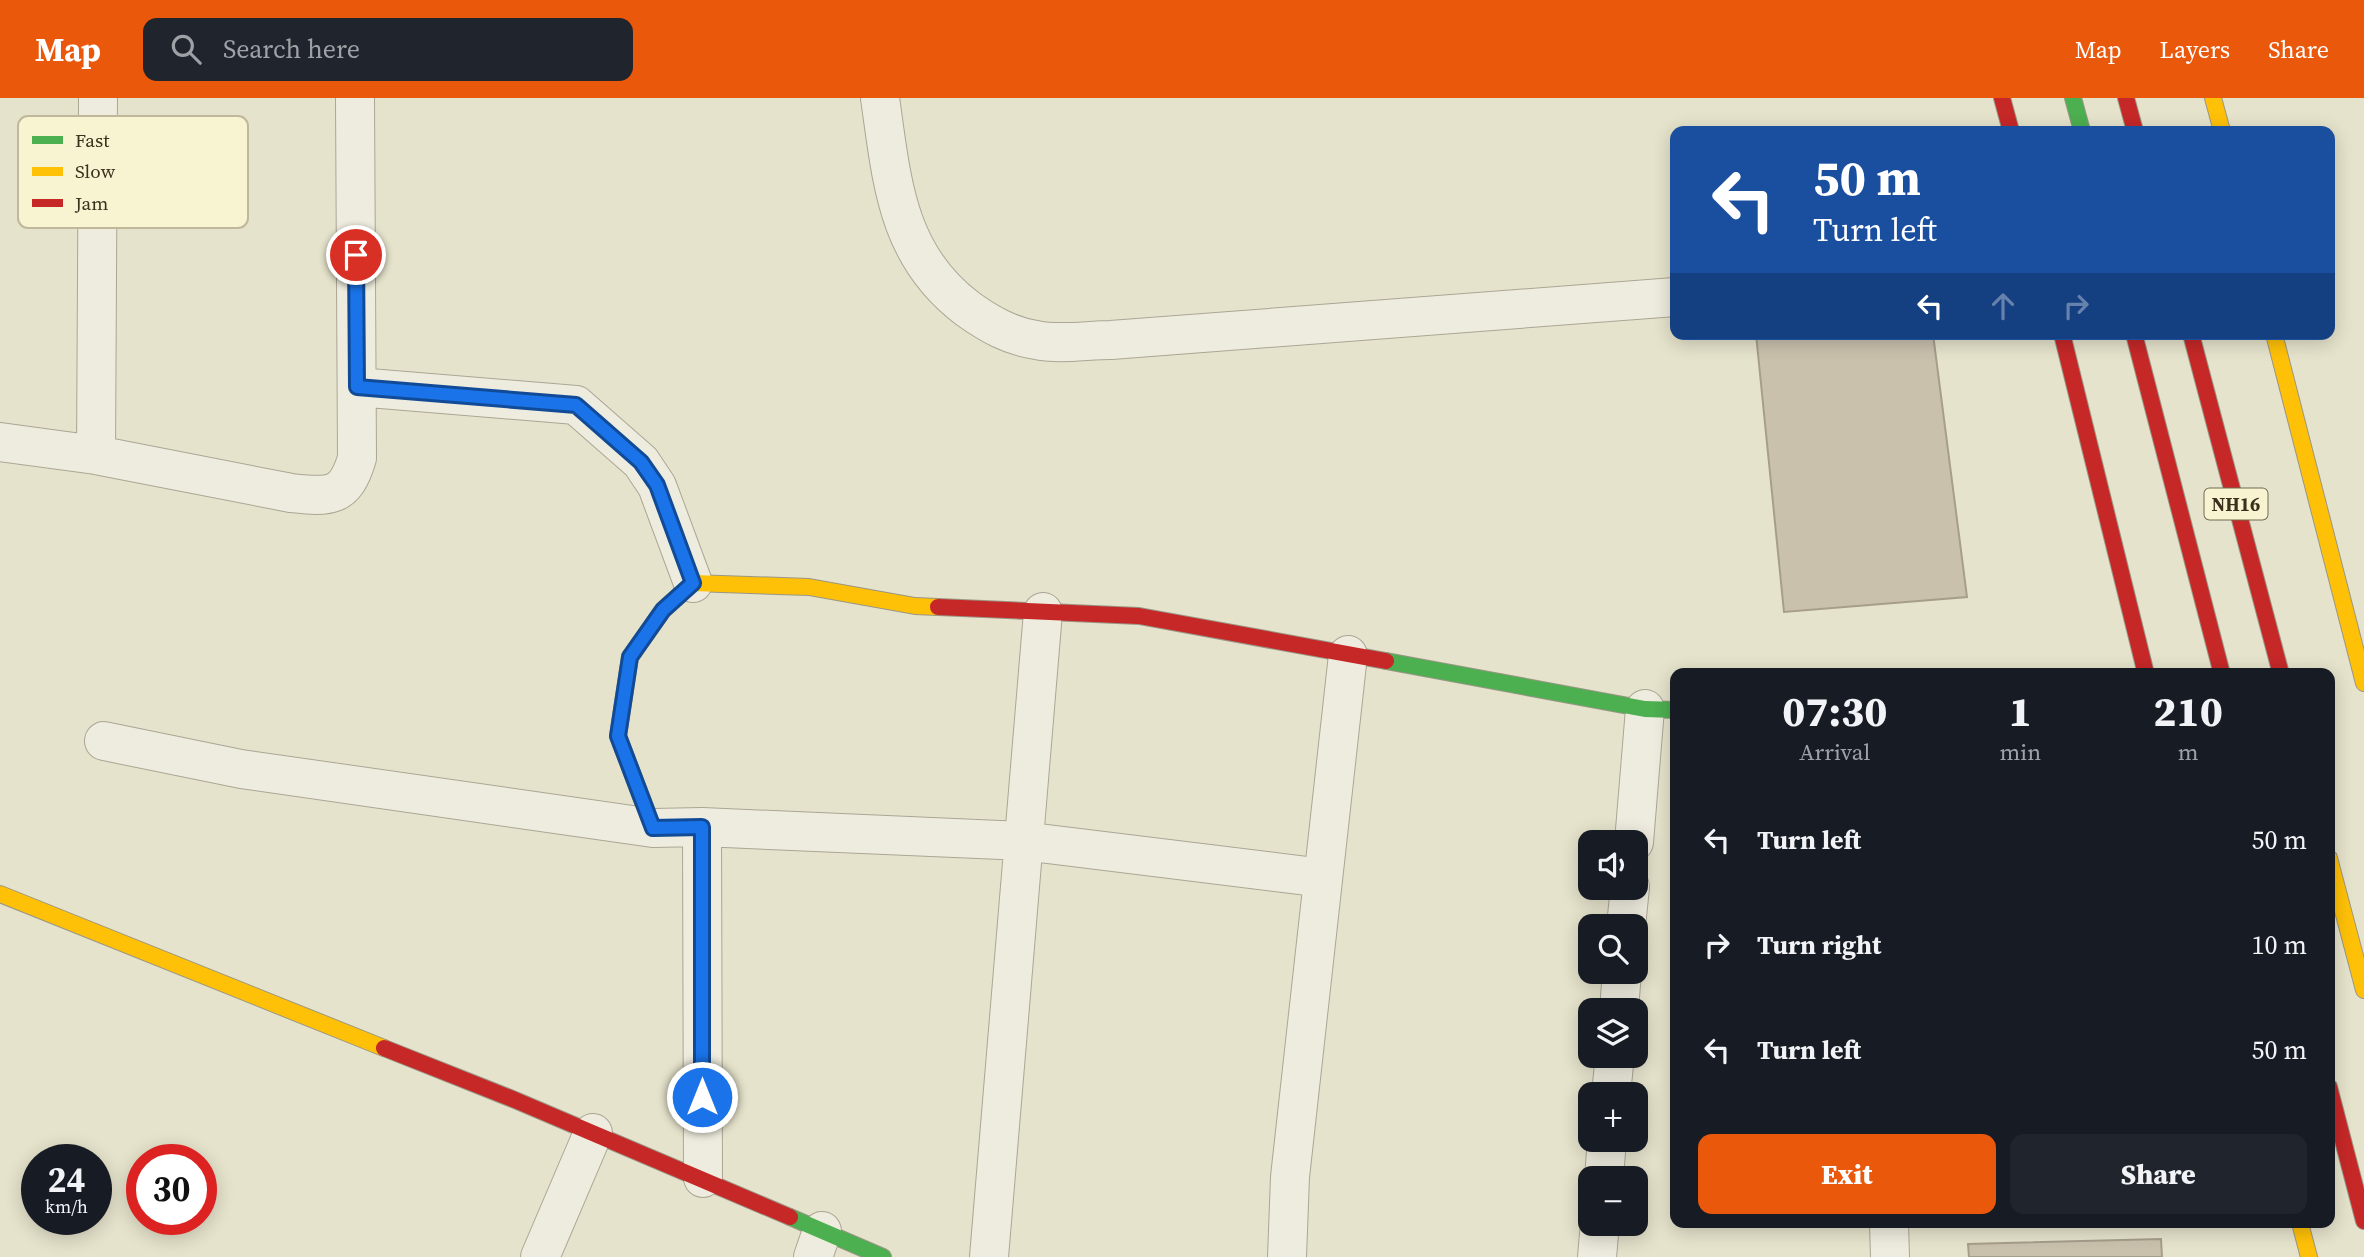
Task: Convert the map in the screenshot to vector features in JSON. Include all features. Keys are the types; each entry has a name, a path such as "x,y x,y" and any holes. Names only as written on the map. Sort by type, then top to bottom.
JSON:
{"main road":[{"path":"2003,98 2010,126"},
{"path":"2073,98 2081,126"},
{"path":"2126,98 2134,126"},
{"path":"2213,98 2221,126"},
{"path":"2063,340 2145,668"},
{"name":"NH16","path":"2136,340 2220,668"},
{"name":"NH16","path":"2193,340 2279,668"},
{"path":"2276,340 2364,683"},
{"path":"653,828 618,736 630,657 663,610 693,583 809,587 915,606 1139,616 1660,710"},
{"path":"2335,881 2364,990"},
{"path":"0,894 702,1178 818,1244 883,1257"},
{"path":"2335,1110 2364,1221"},
{"path":"2301,1228 2309,1257"}],"street":[{"path":"98,98 98,116"},
{"path":"0,442 96,455 291,493 323,496 342,490 351,478 358,458 355,98"},
{"path":"880,98 891,177 912,245 925,268 947,293 993,327 1037,341 1111,340 1670,297"},
{"path":"96,455 97,228"},
{"path":"357,387 576,405 641,462 657,485 693,583"},
{"path":"989,1257 1043,612"},
{"path":"1287,1257 1290,1177 1348,655"},
{"path":"1636,830 1660,710"},
{"path":"103,741 241,769 653,828 702,827 1023,841 1323,878"},
{"path":"702,827 702,1178"},
{"path":"540,1257 593,1133"},
{"path":"1889,1228 1890,1257"},
{"path":"1597,1257 1599,1236"}],"building":[{"path":"1757,340 1934,340 1967,597 1784,612"},
{"path":"2161,1239 2162,1257 1969,1257 1968,1244"}],"traffic: fast":[{"path":"2073,98 2081,126"},
{"path":"1386,661 1645,709 1670,710"},
{"path":"790,1217 883,1257"}],"traffic: slow":[{"path":"2213,98 2221,126"},
{"path":"2276,340 2364,683"},
{"path":"653,828 618,736 630,657 663,610 693,583 809,587 915,606 938,607"},
{"path":"2335,881 2364,990"},
{"path":"0,894 384,1048"},
{"path":"2301,1228 2309,1257"}],"traffic: jam":[{"path":"2002,98 2010,126"},
{"path":"2126,98 2134,126"},
{"path":"2063,340 2145,668"},
{"path":"2136,340 2220,668"},
{"path":"2193,340 2279,668"},
{"path":"938,607 1139,616 1386,661"},
{"path":"384,1048 515,1100 790,1217"},
{"path":"2335,1110 2364,1221"}],"route":[{"path":"356,255 357,387 576,405 641,462 657,485 693,583 663,610 630,657 618,736 653,828 702,827 702,1097"}]}
